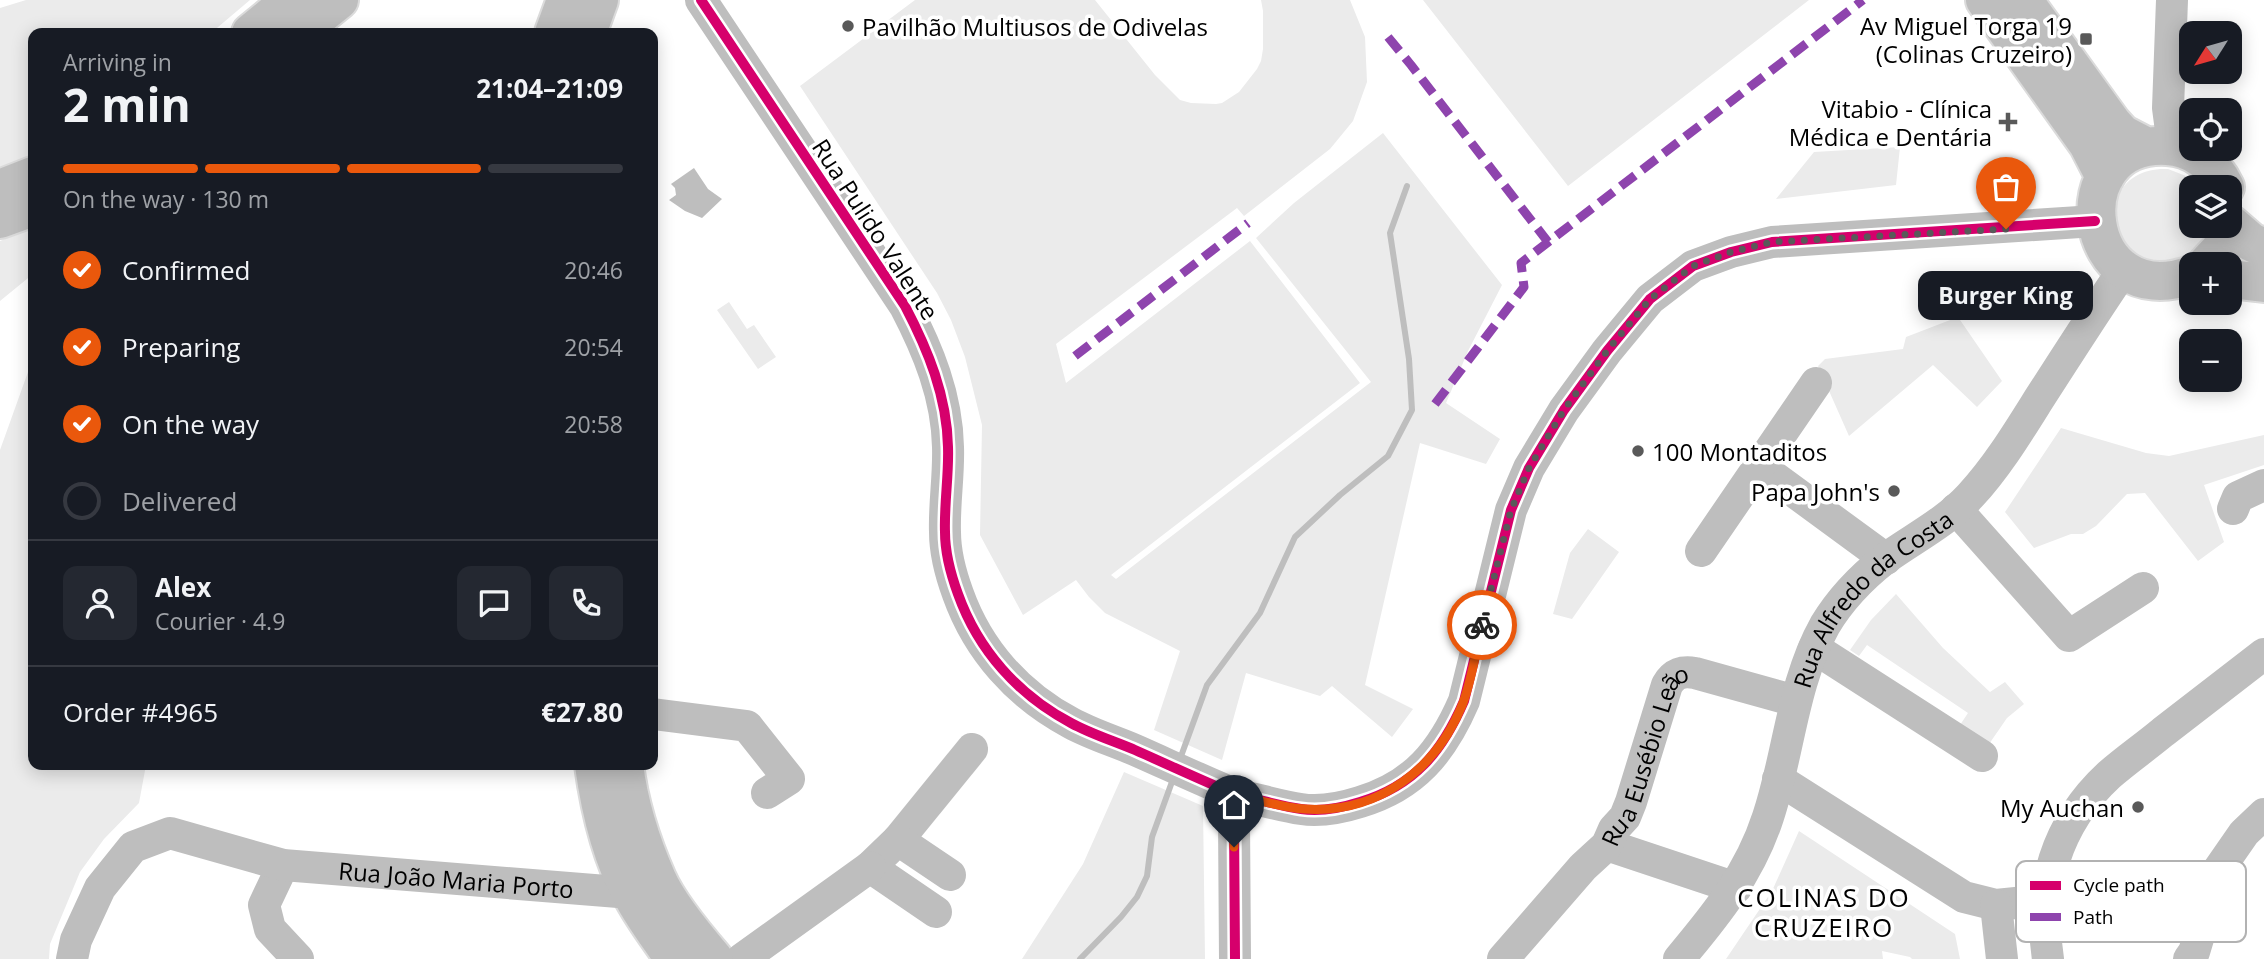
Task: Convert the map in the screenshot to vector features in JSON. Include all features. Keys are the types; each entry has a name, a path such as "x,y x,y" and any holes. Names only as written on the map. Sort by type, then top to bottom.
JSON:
{"main road":[{"path":"257,28 291,0"},
{"path":"304,28 339,0"},
{"path":"556,28 566,0"},
{"path":"589,28 599,0"},
{"path":"1985,0 2088,144 2105,177"},
{"path":"2023,0 2122,134 2160,147 2186,149 2209,163 2219,175"},
{"path":"2160,147 2123,158 2105,177 2095,205 2095,221 2107,252 2124,269 2149,280 2179,277"},
{"path":"0,189 28,178"},
{"path":"0,219 28,208"},
{"path":"2242,235 2264,248"},
{"path":"2242,280 2264,283"},
{"path":"595,770 604,821 631,893 674,959"},
{"path":"625,770 634,816 658,881 714,959"}],"street":[{"name":"Rua Pulido Valente","path":"701,0 885,275 922,339 938,381 946,417 948,465 944,533 947,554 954,582 977,636 996,663 1022,690 1070,723 1225,790 1302,809 1331,808 1365,800 1391,790 1409,779 1428,761 1451,728 1464,701 1508,522 1529,468 1564,410 1607,351 1650,299 1693,266 1731,252 1772,242 2095,221"},
{"path":"2160,147 2168,107 2172,0"},
{"name":"Rua Alfredo da Costa","path":"1679,959 1736,888 1760,839 1769,817 1796,701 1814,648 1826,623 1860,581 1886,559 1933,528 1956,509 1985,478 2124,269"},
{"path":"1701,551 1816,383"},
{"path":"1759,466 1886,559"},
{"path":"2233,509 2238,497 2264,485"},
{"path":"1956,509 2069,636 2143,588"},
{"path":"1814,648 1982,756"},
{"path":"2054,861 2073,819 2096,788 2264,654"},
{"name":"Rua Eusébio Leão","path":"1503,959 1583,867 1607,845 1614,829 1625,817 1667,685 1677,674 1695,673 1796,701"},
{"path":"658,715 747,726 789,779 767,793"},
{"path":"742,959 870,867 898,840 972,749"},
{"path":"1778,779 1964,897 1996,905 2016,903"},
{"path":"1225,790 1234,820 1236,959"},
{"path":"2225,861 2244,833 2264,814"},
{"name":"Rua João Maria Porto","path":"72,959 76,940 100,888 133,847 170,833 283,865 631,893"},
{"path":"898,840 950,875"},
{"path":"1607,845 1736,888"},
{"path":"283,865 264,905 270,929 298,959"},
{"path":"870,867 936,912"},
{"path":"1996,905 2002,959"},
{"path":"2189,959 2197,942"}],"shaded area":[{"path":"26,0 250,0 217,28 28,28 28,160 0,172 0,8"},
{"path":"915,0 1095,0 1155,75 1180,100 1216,104 1239,92 1261,61 1261,0 1350,0 1365,37 1367,82 1353,121 1330,149 1244,216 1237,208 1056,344 1066,383 1250,241 1360,383 1111,575 1116,579 1371,382 1256,238 1294,203 1383,133 1502,285 1468,351 1446,403 1500,439 1486,464 1420,443 1365,685 1413,709 1392,737 1332,686 1320,696 1246,673 1222,760 1154,730 1180,651 1105,613 1076,580 1023,615 980,535 982,425 965,357 951,320 937,293 800,86"},
{"path":"1423,0 1809,0 1568,186"},
{"path":"1900,147 1896,185 1776,199 1814,152"},
{"path":"694,168 708,189 722,199 702,218 669,200 676,195 671,184"},
{"path":"2168,169 2183,175 2179,175 2179,238 2202,238 2190,252 2179,252 2179,258 2159,263 2134,255 2123,245 2114,211 2125,185 2137,175 2151,170"},
{"path":"28,230 28,278 0,301 0,241"},
{"path":"729,302 747,329 754,325 776,357 758,369 717,310"},
{"path":"1958,317 2002,381 1977,407 1933,365 1849,436 1818,366 1825,359 1903,349 1906,337"},
{"path":"28,372 28,770 145,770 139,803 104,839 80,872 50,944 49,959 0,959 0,450"},
{"path":"2061,428 2146,453 2169,456 2264,435 2264,465 2204,485 2224,542 2198,561 2145,493 2127,494 2096,526 2083,534 2071,534 2034,548 2005,512"},
{"path":"1588,529 1619,552 1572,619 1553,614 1570,553"},
{"path":"1896,594 1943,648 1990,692 2005,682 2024,704 2007,718 1987,747 1958,728 1968,713 1867,645 1859,656 1850,650 1871,620"},
{"path":"1124,772 1203,806 1205,959 1022,959 1083,864"},
{"path":"1799,831 1955,934 1960,959 1912,959 1882,951 1883,959 1726,959 1772,891"}],"waterway":[{"path":"1180,759 1207,685 1260,613 1295,537 1340,495 1388,456 1412,410 1409,359 1390,233 1407,186"},
{"path":"1080,959 1137,897 1147,876 1152,837 1173,779"}],"marked path":[{"path":"1435,404 1524,287 1521,263 1863,0"},
{"path":"1388,37 1548,242"},
{"path":"1075,356 1248,223"}],"cycle path":[{"path":"701,0 905,306 921,339 935,374 947,428 945,532 949,564 966,614 989,652 1017,685 1071,723 1237,795 1234,820 1235,959"},
{"path":"1237,795 1285,806 1323,810 1379,795 1396,787 1424,765 1446,736 1464,701 1511,510 1529,468 1564,410 1607,351 1650,299 1693,266 1731,252 1772,242 2095,221"}],"way so far":[{"path":"1482,625 1511,510 1529,468 1564,410 1607,351 1650,299 1693,266 1731,252 1772,242 2006,229"}],"place":[{"name":"Pavilhão Multiusos de Odivelas","path":"848,26"},
{"name":"Av Miguel Torga 19 (Colinas Cruzeiro)","path":"2086,39"},
{"name":"Vitabio - Clínica Médica e Dentária","path":"2008,122"},
{"name":"Burger King","path":"2006,229"},
{"name":"100 Montaditos","path":"1638,451"},
{"name":"Papa John's","path":"1894,491"},
{"name":"My Auchan","path":"2138,807"}],"district":[{"name":"COLINAS DO CRUZEIRO","path":"1824,912"}],"route":[{"path":"1234,847 1237,795 1317,810 1349,805 1382,794 1399,786 1419,771 1451,728 1464,701 1482,625"}]}
